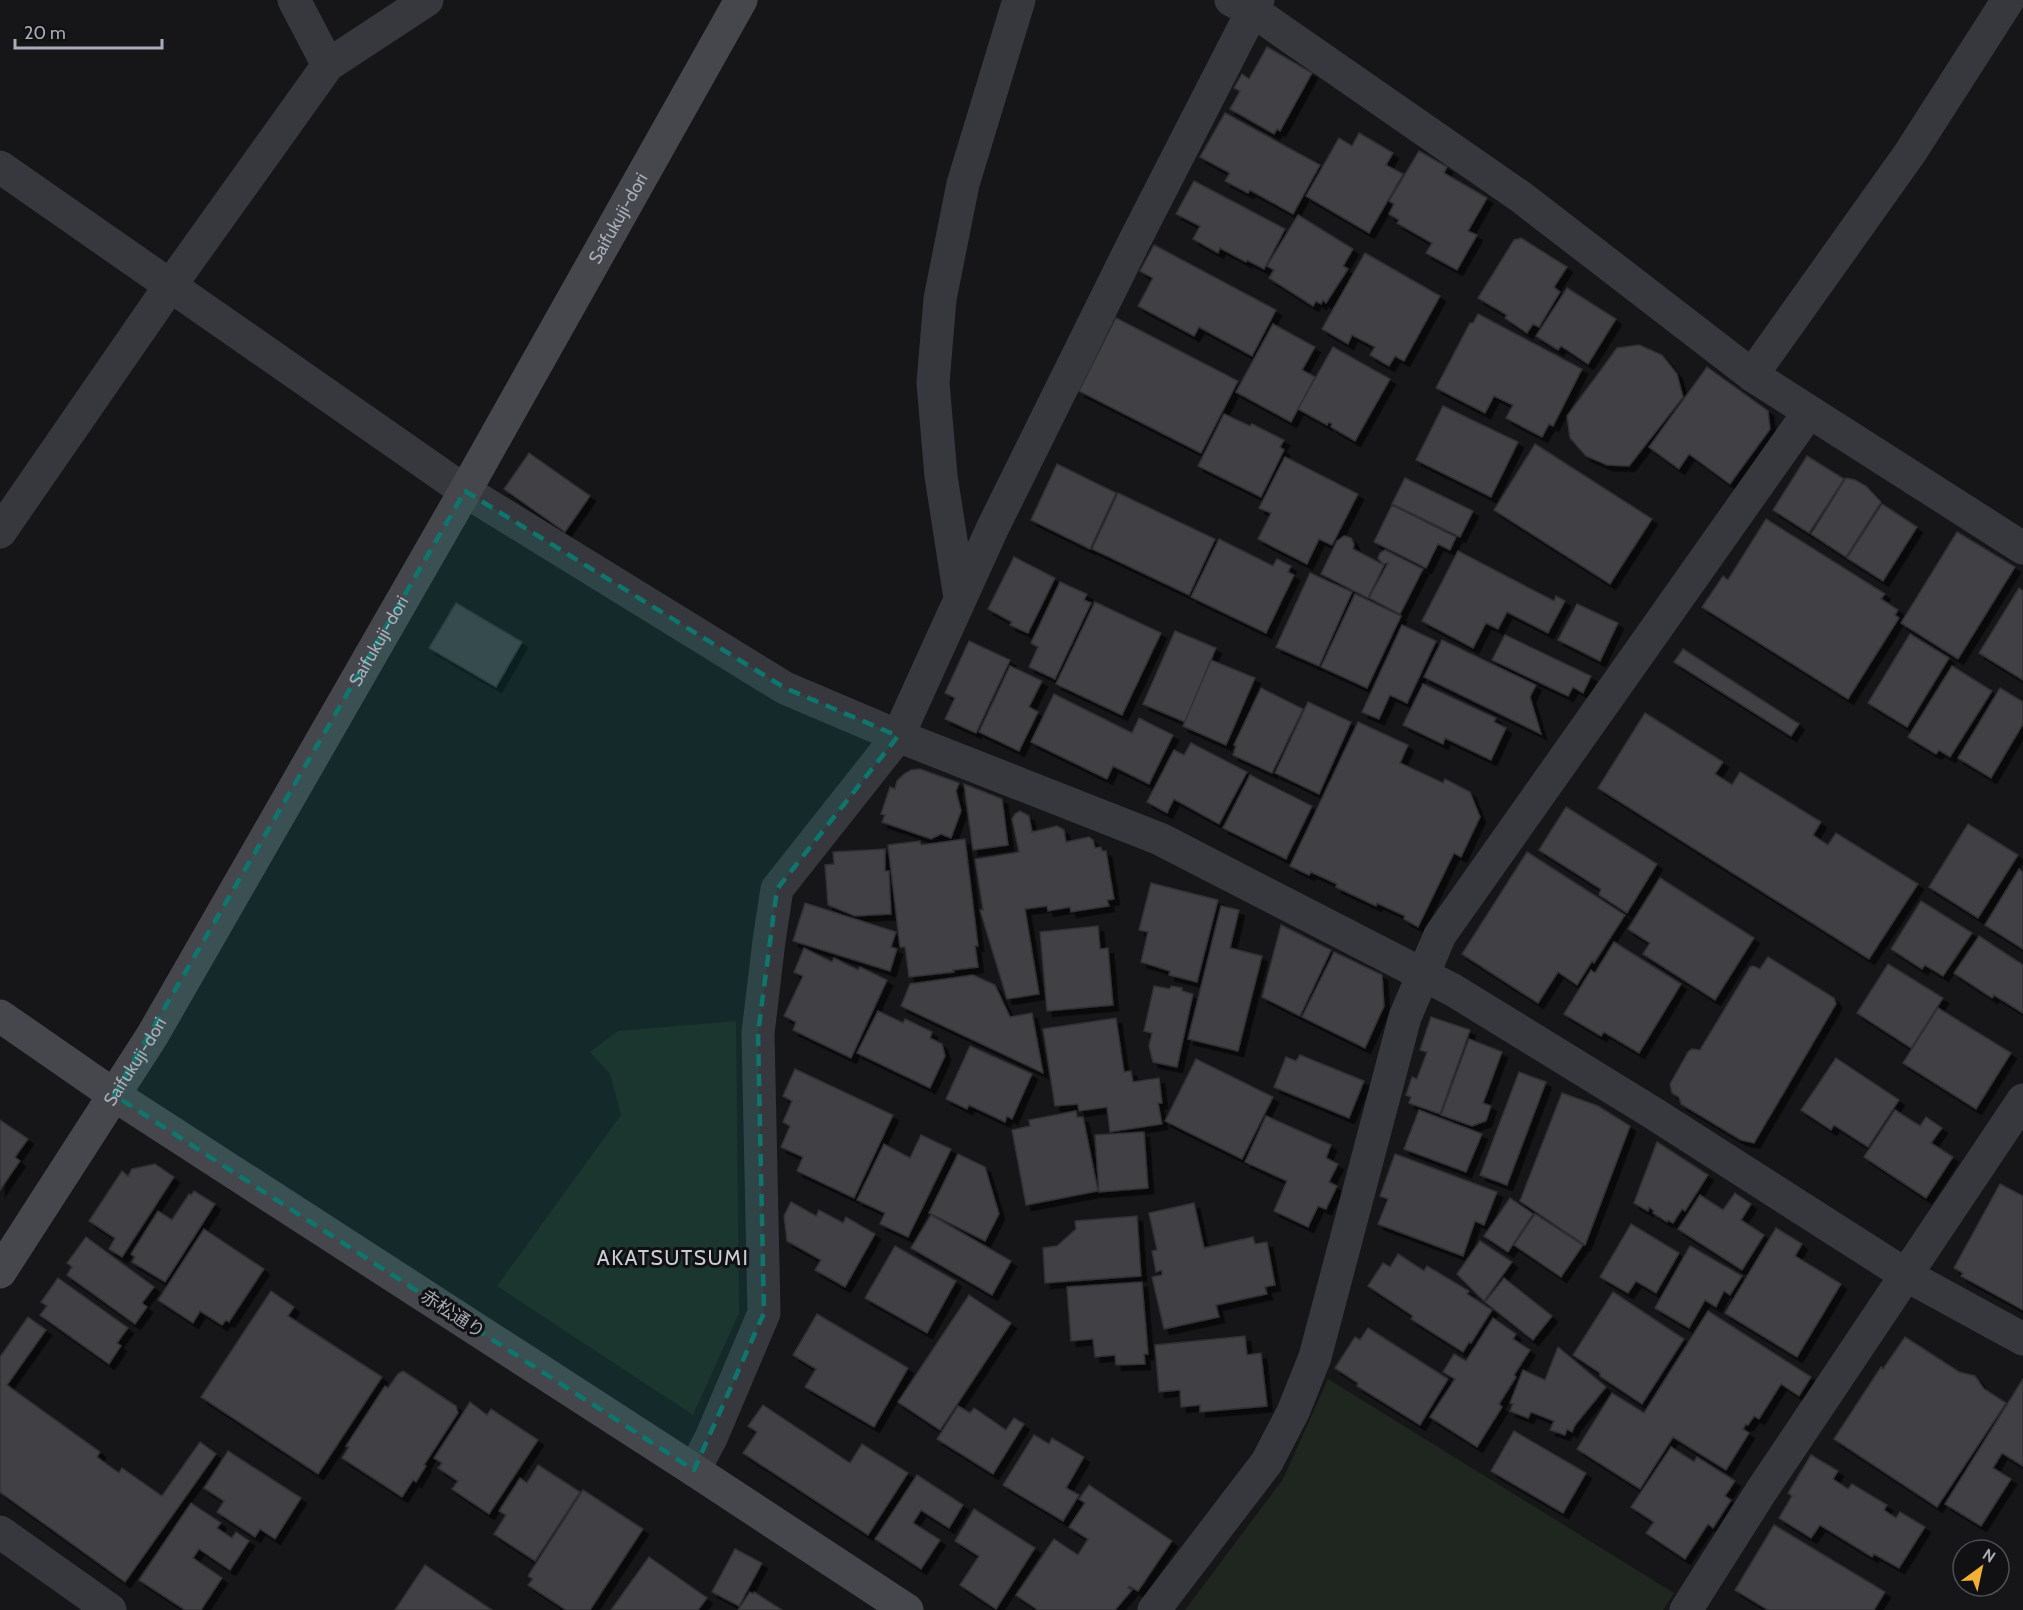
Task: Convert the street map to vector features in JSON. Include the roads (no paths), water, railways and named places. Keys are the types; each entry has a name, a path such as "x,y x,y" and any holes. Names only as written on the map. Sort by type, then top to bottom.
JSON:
{"street":[{"path":"294,0 328,64"},
{"path":"0,532 170,286 328,64 427,0"},
{"name":"Saifukuji-dori","path":"0,1272 152,1036 465,491 741,0"},
{"path":"960,598 941,476 933,383 940,299 963,184 1019,0"},
{"path":"1752,375 1910,153 2008,0"},
{"path":"694,1470 711,1438 764,1313 758,1033 777,889 898,736 993,527 1134,242 1248,4 1521,197 1752,375 2023,548"},
{"path":"0,167 465,491 785,688 898,736 1160,839 1453,990 1653,1113 1906,1275 2023,1340"},
{"path":"1154,1610 1267,1462 1293,1412 1315,1357 1405,1017 1440,935 1809,412"},
{"name":"赤松通り","path":"0,1016 114,1095 907,1610"},
{"path":"1686,1610 1760,1493 2023,1100"},
{"path":"0,1532 110,1610"}],"district":[{"name":"AKATSUTSUMI","path":"673,1257"}]}
